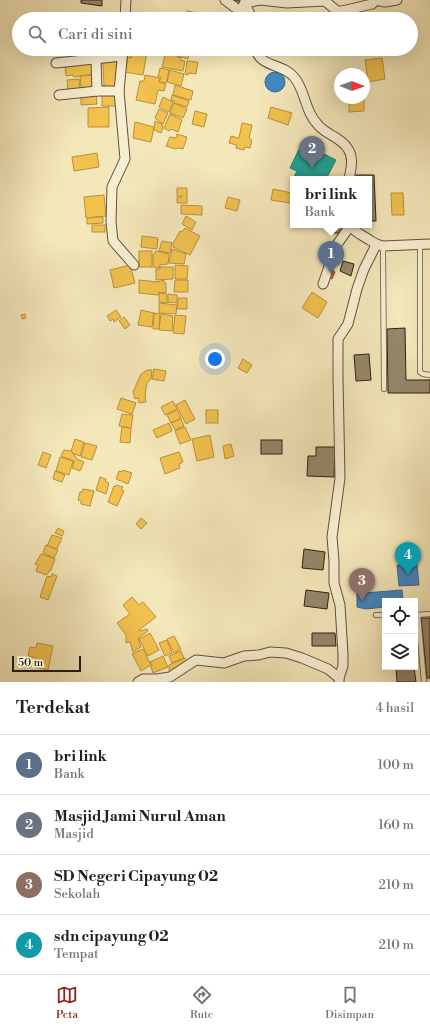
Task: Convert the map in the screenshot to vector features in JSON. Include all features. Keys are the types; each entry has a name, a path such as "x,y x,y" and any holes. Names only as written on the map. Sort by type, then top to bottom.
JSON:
{"street":[{"path":"125,12 126,0"},
{"path":"225,0 240,11 245,2"},
{"path":"245,2 260,0 287,4 325,1 337,11 342,11 372,4 375,0 386,2 397,0"},
{"path":"245,2 249,12"},
{"path":"56,63 96,59 110,56"},
{"path":"123,56 119,91 125,159 112,187 111,222 113,241 134,265"},
{"path":"258,56 261,60 288,71 294,76 300,88 306,107 317,124 344,143 348,148 352,162 350,176"},
{"path":"96,59 97,90"},
{"path":"58,95 97,90 119,91"},
{"path":"323,284 336,246 349,228"},
{"path":"352,228 358,234 379,246 430,244"},
{"path":"138,682 143,679 157,679 170,676 196,660 224,663 244,656 259,655 270,652 286,653 302,658 328,669 339,680 343,666 343,654 340,605 334,583 332,537 340,478 338,339 348,324 364,269 379,246"}],"lane":[{"path":"420,244 420,372 430,375"},
{"path":"379,246 384,389"},
{"path":"418,615 430,614"},
{"path":"376,615 382,615"},
{"path":"418,632 424,682"}],"building: Hunian":[{"path":"83,56 90,56 90,58 83,58"},
{"path":"132,56 146,56 143,75 125,72 128,57 131,58"},
{"path":"165,56 177,56 181,58 180,60 185,61 183,71 162,67"},
{"path":"178,56 189,56 188,59"},
{"path":"382,58 385,79 370,82 370,68 366,68 365,60"},
{"path":"119,60 117,86 108,88 107,86 104,86 103,62"},
{"path":"187,61 198,62 196,74 185,74"},
{"path":"92,62 93,74 74,77 72,75 66,76 65,67"},
{"path":"160,68 169,70 166,83 159,82 161,77 158,77"},
{"path":"170,70 184,74 181,86 167,82"},
{"path":"93,75 94,89 85,89 85,87 81,88 80,76"},
{"path":"145,75 160,78 159,82 166,84 164,91 158,90 155,104 136,100 140,81 144,81"},
{"path":"79,79 80,91 68,92 67,80"},
{"path":"175,85 193,91 191,100 173,95"},
{"path":"102,92 115,94 116,106 102,106"},
{"path":"96,93 97,104 81,105 81,97"},
{"path":"172,95 189,101 187,107 174,103 174,101 171,100"},
{"path":"163,97 173,102 169,112 159,107"},
{"path":"174,103 187,109 183,118 170,113"},
{"path":"349,104 364,104 364,111 349,112"},
{"path":"109,107 109,127 88,127 88,108"},
{"path":"271,107 292,113 288,125 268,118"},
{"path":"159,109 168,113 163,124 155,118"},
{"path":"195,111 207,114 204,127 192,124"},
{"path":"170,114 182,120 178,132 171,129 169,131 164,128"},
{"path":"155,121 162,124 163,128 161,133 154,130"},
{"path":"135,122 154,127 151,142 133,138"},
{"path":"242,123 252,125 249,138 252,140 250,148 245,147 244,150 236,148 237,145 229,143 231,136 239,138"},
{"path":"177,134 187,137 183,149 176,149 166,146 170,137 176,138"},
{"path":"97,153 99,167 74,171 72,157"},
{"path":"177,188 187,188 187,203 177,203 177,197 182,196 177,196"},
{"path":"273,189 290,193 290,203 271,200"},
{"path":"391,193 403,193 404,215 392,215"},
{"path":"104,195 106,216 86,218 84,197"},
{"path":"228,197 240,200 237,211 225,208"},
{"path":"181,205 202,206 202,215 181,214"},
{"path":"186,216 196,222 192,230 182,224"},
{"path":"103,217 103,223 87,224 87,218"},
{"path":"92,225 105,225 105,232 92,232"},
{"path":"185,228 200,236 190,255 173,247 173,242 180,231 182,232"},
{"path":"142,236 158,238 157,249 141,247"},
{"path":"162,241 172,243 170,253 159,251"},
{"path":"172,249 186,254 184,264 169,263"},
{"path":"139,251 152,251 152,267 139,267"},
{"path":"156,251 169,254 168,264 160,265 159,268 153,267 153,255"},
{"path":"130,265 135,283 114,288 110,270"},
{"path":"175,265 188,266 187,279 175,279"},
{"path":"160,267 173,267 173,279 156,280 156,269 160,269"},
{"path":"139,280 158,282 164,280 164,283 166,283 166,293 159,292 158,295 139,293"},
{"path":"175,280 188,280 188,292 174,292"},
{"path":"312,292 327,302 318,318 302,308"},
{"path":"159,293 167,294 167,303 159,302"},
{"path":"168,294 177,295 177,303 168,302"},
{"path":"178,298 187,298 187,309 177,309"},
{"path":"159,303 177,305 176,314 159,313"},
{"path":"116,310 121,317 114,322 113,319 110,321 107,316"},
{"path":"141,310 154,313 152,327 138,325"},
{"path":"154,313 160,314 159,329 153,329"},
{"path":"25,314 26,318 22,319 21,315"},
{"path":"161,314 173,316 172,331 159,330"},
{"path":"175,315 186,316 184,334 173,333"},
{"path":"124,317 130,325 125,329 119,321"},
{"path":"243,359 252,365 247,373 238,368"},
{"path":"154,369 166,371 164,381 152,379"},
{"path":"147,370 152,370 151,379 147,383 145,395 146,402 139,403 138,398 135,399 133,392 141,374"},
{"path":"121,398 136,403 132,414 117,409"},
{"path":"185,400 195,419 186,424 176,405"},
{"path":"173,401 177,409 165,415 161,407"},
{"path":"177,410 181,418 171,423 167,415"},
{"path":"206,410 218,410 218,423 206,423"},
{"path":"122,414 133,415 131,428 119,426"},
{"path":"181,419 184,426 175,430 171,423"},
{"path":"169,423 172,431 157,438 153,430"},
{"path":"122,427 131,428 130,443 120,442"},
{"path":"185,427 191,440 180,444 175,431"},
{"path":"210,435 214,457 197,461 192,439"},
{"path":"75,439 84,442 80,456 71,451"},
{"path":"85,443 97,446 92,460 81,457"},
{"path":"231,444 234,456 225,459 223,446"},
{"path":"64,450 71,451 77,459 84,462 80,471 72,468 74,461 61,456"},
{"path":"43,452 51,455 46,468 38,465"},
{"path":"179,452 183,462 179,464 180,468 165,474 160,458"},
{"path":"60,457 73,461 69,475 56,471"},
{"path":"123,470 132,473 128,484 116,479 119,471 122,472"},
{"path":"55,471 65,475 62,482 53,479"},
{"path":"100,477 106,479 105,481 109,483 106,494 96,490"},
{"path":"116,485 123,487 121,490 124,491 117,506 108,502 114,486 115,487"},
{"path":"83,489 94,491 90,506 81,504 81,501 78,500 80,492 82,492"},
{"path":"141,518 147,523 141,529 136,524"},
{"path":"58,528 64,531 62,536 55,533"},
{"path":"52,535 62,538 57,549 47,546"},
{"path":"46,545 58,550 54,558 43,553"},
{"path":"41,554 55,559 51,570 46,575 36,571 38,565 35,564"},
{"path":"52,574 57,576 48,600 40,597 47,576 51,577"},
{"path":"132,597 139,605 143,602 156,617 139,630 147,629 148,631 138,638 141,647 133,652 130,642 126,643 126,635 117,623 130,614 123,605"},
{"path":"150,633 159,650 148,656 139,639"},
{"path":"174,636 181,649 174,653 167,639"},
{"path":"167,640 172,653 165,656 159,643"},
{"path":"37,643 53,646 48,670 34,667 36,658 28,656 30,647 36,648"},
{"path":"143,649 151,665 141,671 132,654"},
{"path":"181,651 184,658 172,663 169,656"},
{"path":"163,656 168,667 153,673 150,662"},
{"path":"185,658 188,664 169,672 169,665"}],"building: Toko":[{"path":"329,269 335,272 332,279 326,277"}],"building: Sekolah":[{"path":"275,72 282,75 285,82 282,89 275,92 268,89 265,82 268,75"},
{"path":"417,564 419,585 399,586 397,565"},
{"path":"402,590 403,598 382,598 382,607 366,609 357,607 357,593"}],"building: Publik":[{"path":"302,143 336,160 328,176 294,176 297,171 290,168"}],"building: Lainnya":[{"path":"81,0 102,0 102,6 81,3"},
{"path":"232,0 242,0 241,6"},
{"path":"374,175 376,221 372,221 372,176 356,176"},
{"path":"333,228 343,228 343,233 333,233"},
{"path":"343,261 354,264 351,276 340,271"},
{"path":"405,328 406,380 430,380 430,393 388,393 387,329"},
{"path":"369,354 371,380 356,381 354,355"},
{"path":"261,440 282,440 282,454 261,454"},
{"path":"316,447 335,447 334,477 307,476 308,456 316,456"},
{"path":"304,549 325,552 323,570 302,568"},
{"path":"306,590 329,593 327,609 304,606"},
{"path":"421,618 430,618 430,678 427,678"},
{"path":"312,633 335,633 336,646 312,646"},
{"path":"396,670 414,670 416,682 397,682"}],"place":[{"name":"Masjid Jami Nurul Aman","path":"312,169"},
{"name":"bri link","path":"331,274"},
{"name":"sdn cipayung 02","path":"408,575"},
{"name":"SD Negeri Cipayung 02","path":"362,601"}]}
